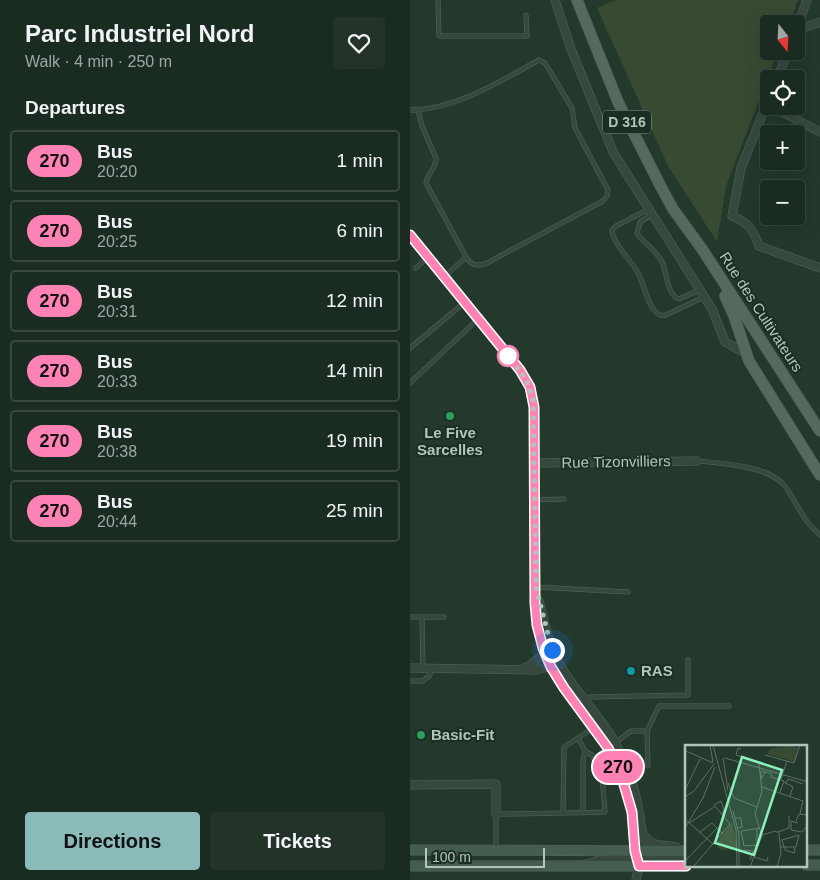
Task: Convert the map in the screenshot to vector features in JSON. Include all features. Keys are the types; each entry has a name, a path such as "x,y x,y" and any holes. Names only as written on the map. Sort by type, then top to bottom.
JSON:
{"main road":[{"name":"Rue des Cultivateurs","path":"577,0 595,49 630,129 673,209 702,249 820,431"},
{"name":"Rue des Cultivateurs","path":"585,0 623,96 654,160 680,206 693,236"},
{"path":"702,249 734,316 749,362 820,475"},
{"path":"762,342 820,426"},
{"path":"410,850 638,856 685,866"},
{"path":"410,866 581,866 685,850"}],"street":[{"path":"555,0 571,49 613,152 712,309 725,342 746,353"},
{"path":"802,15 807,0"},
{"path":"805,27 820,22"},
{"path":"764,115 741,168 732,216 748,225 754,233 759,246 820,268"},
{"path":"790,115 820,132"},
{"path":"410,235 520,370 530,387 534,407 536,587 550,654 554,664 611,745 631,780 642,832 646,839 653,844 685,850"},
{"name":"Rue Tizonvilliers","path":"534,463 697,461"},
{"path":"522,669 550,654"},
{"path":"410,668 541,669 554,664"},
{"path":"611,745 632,812 638,856"},
{"path":"410,785 496,784 496,814"},
{"path":"636,880 642,832"},
{"path":"638,856 646,861 669,860 685,856"}],"lane":[{"path":"438,0 439,36 527,36 526,15"},
{"path":"410,110 434,108 473,95 539,60 545,63 572,108 575,128 608,190 608,196 603,201 485,264 476,266 470,263 466,257 426,184 426,179 436,163 436,158 422,126 418,110"},
{"path":"651,212 616,226 612,230 615,241 638,273 652,307 661,316 666,315 702,293"},
{"path":"651,212 640,222 637,233 652,248 663,263 672,293 679,299 702,293"},
{"path":"416,268 428,257"},
{"path":"444,277 466,257"},
{"path":"410,348 465,302"},
{"path":"410,383 478,319"},
{"path":"697,461 738,464 776,477 784,484 812,529 820,535"},
{"path":"535,500 564,499"},
{"path":"536,587 628,592"},
{"path":"410,617 444,617"},
{"path":"410,681 423,681 430,675 427,668 422,617"},
{"path":"581,702 590,697 688,694 688,660"},
{"path":"648,766 647,731 659,706 729,706"},
{"path":"563,813 564,747 598,725"},
{"path":"611,745 631,731 647,731"},
{"path":"496,851 496,814 605,812 602,774 592,755 585,751 578,738"},
{"path":"583,813 583,759 585,751"}],"green space":[{"path":"616,0 798,0 792,15 760,15 760,60 775,60 771,70 760,70 760,98 726,186 717,242 668,166 597,8"}],"bus line":[{"name":"270","path":"410,235 520,370 530,387 534,407 535,613 543,648 558,679 608,748 620,771 632,812 635,851 639,866 685,866"}],"place":[{"name":"Le Five Sarcelles","path":"450,416"},
{"name":"RAS","path":"631,671"},
{"name":"Basic-Fit","path":"421,735"}],"route":[{"path":"508,356 526,379 532,392 534,407 536,587 552,650"}]}
